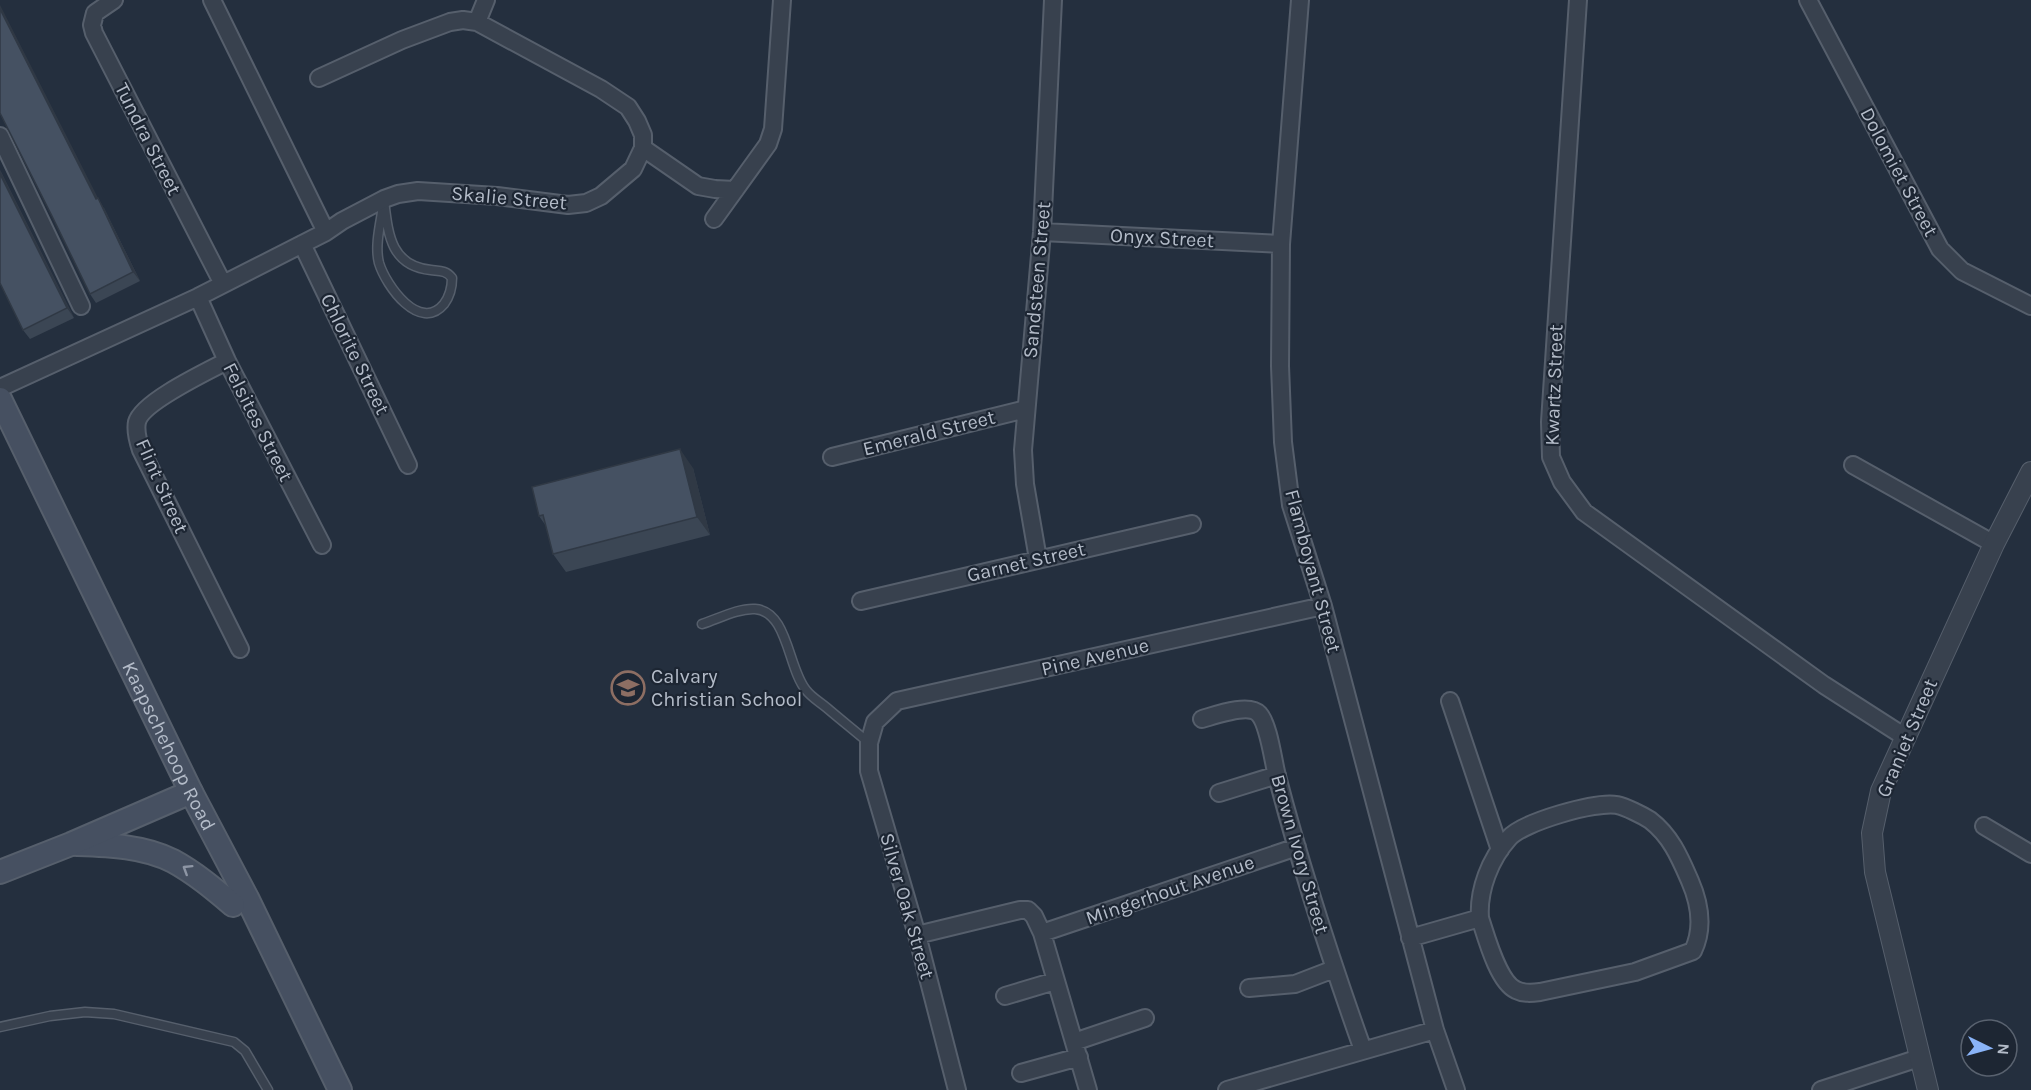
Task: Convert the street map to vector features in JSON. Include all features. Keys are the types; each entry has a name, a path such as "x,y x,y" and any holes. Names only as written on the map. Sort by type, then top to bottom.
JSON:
{"main road":[{"name":"Kaapschehoop Road","path":"0,399 233,905 323,1090"},
{"name":"Kaapschehoop Road","path":"0,433 184,795 247,898 340,1090"},
{"path":"0,872 184,795"},
{"path":"71,844 130,848 171,860 207,883 233,905"}],"street":[{"name":"Tundra Street","path":"114,0 95,13 92,25 94,33 223,284"},
{"path":"212,0 326,232"},
{"path":"477,22 486,0"},
{"path":"714,219 768,144 773,129 782,0"},
{"name":"Sandsteen Street","path":"1038,559 1025,484 1023,450 1042,232 1053,0"},
{"name":"Flamboyant Street","path":"1300,0 1281,244 1280,366 1283,442 1291,505 1323,606 1435,1030 1456,1090"},
{"name":"Kwartz Street","path":"1578,0 1550,422 1551,457 1562,482 1584,512 1824,685 1905,737"},
{"name":"Dolomiet Street","path":"1808,0 1940,249 1962,271 2031,306"},
{"path":"319,78 402,40 450,22 463,20 477,22 628,106 640,128 643,148 698,186 735,190"},
{"path":"0,136 81,306"},
{"name":"Skalie Street","path":"0,388 198,297 326,232 384,199 418,191 497,196 568,205 586,203 602,196 633,169 643,148"},
{"name":"Onyx Street","path":"1042,232 1281,244"},
{"name":"Chlorite Street","path":"302,244 408,465"},
{"name":"Felsites Street","path":"198,297 227,361 322,545"},
{"name":"Flint Street","path":"227,361 158,399 144,410 137,420 137,434 141,450 240,649"},
{"name":"Emerald Street","path":"832,457 1026,409"},
{"path":"1853,465 1994,544"},
{"name":"Graniet Street","path":"1928,1090 1875,872 1872,833 1881,791 1994,544 2031,472"},
{"name":"Garnet Street","path":"861,601 1192,524"},
{"name":"Pine Avenue","path":"875,722 897,701 1323,606"},
{"path":"1450,701 1500,850"},
{"name":"Brown Ivory Street","path":"1202,718 1251,709 1259,714 1265,726 1297,847 1334,969 1363,1050"},
{"name":"Silver Oak Street","path":"875,722 869,743 869,771 957,1090"},
{"path":"1219,793 1277,775"},
{"path":"1616,805 1650,820 1676,848 1694,890 1700,921 1699,938 1692,951 1635,972 1566,988 1526,993 1514,990 1502,975 1493,958 1480,918 1479,907 1485,878 1510,837 1520,829 1553,816 1593,807 1616,805"},
{"path":"1984,826 2031,855"},
{"name":"Mingerhout Avenue","path":"1042,933 1297,847"},
{"path":"916,935 1028,910 1034,916 1042,933 1088,1090"},
{"path":"1410,938 1480,918"},
{"path":"1249,988 1289,985 1334,969"},
{"path":"1005,996 1055,981"},
{"path":"1021,1073 1145,1018"},
{"path":"1227,1090 1435,1030"},
{"path":"1821,1090 1919,1058"}],"lane":[{"path":"384,199 388,236 399,254 415,267 446,272 452,278 451,290 446,300 433,313 424,313 404,303 379,263 378,252 384,199"},
{"path":"702,624 741,611 755,609 766,612 774,618 782,630 795,672 806,691 869,743"},
{"path":"0,1027 50,1016 86,1012 114,1014 234,1042 245,1051 268,1090"}],"building":[{"path":"0,9 96,199 98,198 133,272 90,294 0,113"},
{"path":"0,174 67,308 23,330 0,283"},
{"path":"680,449 697,517 553,554 543,515 539,516 532,487"}],"place":[{"name":"Calvary Christian School","path":"628,688"}]}
